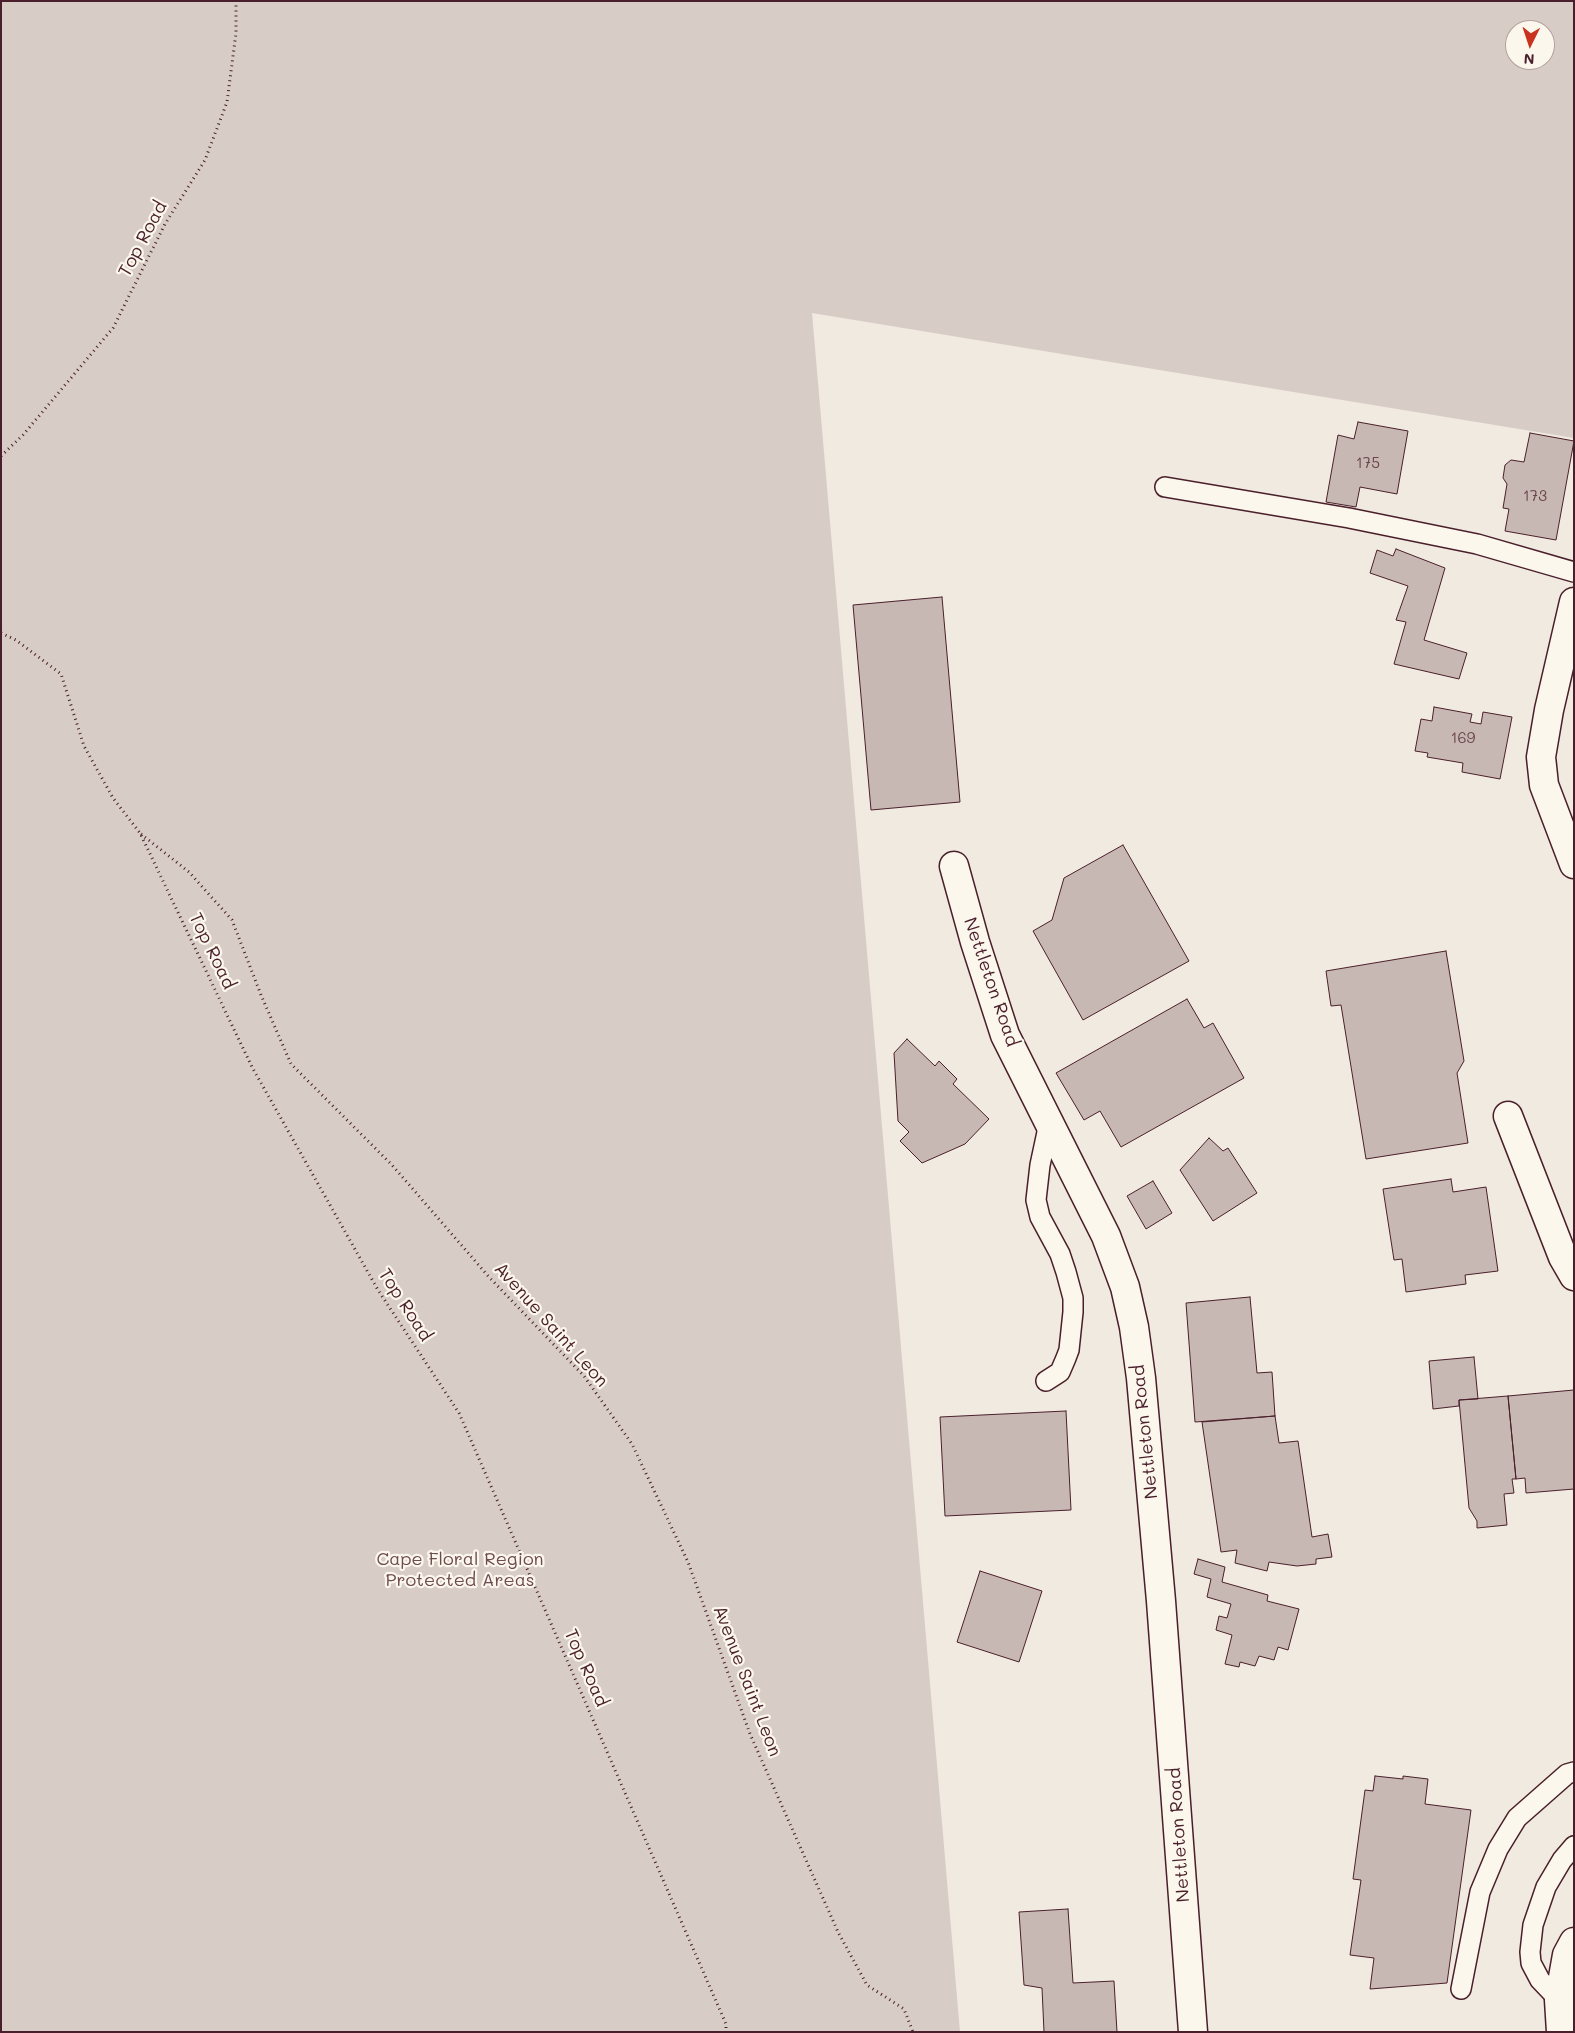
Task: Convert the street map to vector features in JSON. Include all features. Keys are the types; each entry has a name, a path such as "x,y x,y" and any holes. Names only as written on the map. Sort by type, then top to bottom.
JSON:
{"street":[{"path":"1574,602 1549,710 1541,757 1544,785 1574,864"},
{"name":"Nettleton Road","path":"954,866 975,942 1005,1035 1106,1236 1125,1287 1134,1327 1141,1378 1161,1601 1193,2032"},
{"path":"1508,1116 1563,1257 1574,1276"},
{"path":"1561,2032 1559,2000 1566,1955 1574,1942"}],"lane":[{"path":"1165,487 1339,516 1468,542 1574,572"},
{"path":"1046,1382 1060,1372 1066,1358 1069,1350 1073,1312 1073,1298 1066,1272 1060,1254 1040,1217 1036,1200 1038,1174 1049,1123"},
{"path":"1460,1989 1480,1892 1498,1849 1517,1818 1567,1774 1574,1772"},
{"path":"1559,2000 1540,1980 1531,1963 1530,1952 1533,1925 1546,1887 1562,1860 1574,1846"}],"path":[{"name":"Top Road","path":"1,456 23,435 113,328 165,224 205,160 227,102 236,33 236,1"},
{"name":"Top Road","path":"1,633 16,640 61,674 84,746 113,798 140,832 252,1067 378,1290 459,1413 722,2015 726,2032"},
{"name":"Avenue Saint Leon","path":"140,832 189,872 232,920 260,995 291,1064 392,1165 489,1277 584,1376 632,1444 688,1562 750,1734 838,1932 867,1985 904,2009 913,2032"}],"green space":[{"name":"Cape Floral Region Protected Areas","path":"1,1 1574,1 1574,438 812,313 960,2032 1,2032"}],"building":[{"path":"1358,422 1408,431 1397,494 1360,487 1356,507 1326,502 1338,435 1354,439"},
{"path":"1530,433 1574,441 1556,540 1505,531 1509,509 1503,508 1507,484 1503,478 1505,465 1511,460 1524,462"},
{"path":"1396,549 1445,568 1424,640 1467,653 1459,679 1394,664 1406,622 1396,620 1408,586 1370,573 1377,550 1393,556"},
{"path":"942,597 960,802 871,810 853,605"},
{"path":"1434,707 1472,714 1470,722 1481,724 1483,712 1512,717 1500,779 1462,772 1463,763 1427,757 1428,753 1415,751 1421,719 1432,721"},
{"path":"1123,845 1189,961 1083,1020 1033,931 1052,920 1064,878"},
{"path":"1446,951 1464,1061 1457,1073 1468,1143 1366,1159 1341,1005 1331,1006 1326,971"},
{"path":"1187,999 1204,1028 1213,1023 1244,1078 1121,1147 1100,1111 1084,1120 1056,1073"},
{"path":"907,1039 935,1066 939,1061 957,1079 953,1084 989,1119 965,1144 922,1163 900,1141 909,1132 898,1121 894,1053"},
{"path":"1209,1138 1223,1151 1228,1148 1257,1193 1213,1221 1180,1170"},
{"path":"1451,1179 1453,1192 1486,1187 1498,1271 1465,1275 1466,1284 1406,1292 1402,1259 1394,1260 1383,1189"},
{"path":"1153,1181 1172,1213 1146,1229 1127,1196"},
{"path":"1250,1297 1257,1373 1272,1372 1275,1416 1195,1422 1186,1303"},
{"path":"1474,1357 1478,1399 1459,1400 1459,1406 1433,1409 1429,1361"},
{"path":"1574,1390 1574,1489 1526,1493 1525,1478 1516,1479 1508,1396"},
{"path":"1508,1396 1516,1479 1512,1479 1514,1493 1504,1494 1507,1525 1477,1528 1477,1521 1469,1508 1459,1400"},
{"path":"1066,1411 1071,1510 945,1516 940,1417"},
{"path":"1275,1416 1279,1443 1298,1441 1312,1537 1328,1534 1332,1557 1316,1559 1316,1564 1297,1566 1269,1562 1267,1571 1235,1563 1237,1550 1221,1552 1202,1422"},
{"path":"1198,1559 1225,1567 1222,1582 1268,1595 1267,1601 1299,1609 1288,1650 1278,1647 1274,1660 1259,1656 1255,1666 1240,1662 1239,1667 1225,1664 1232,1635 1216,1630 1219,1616 1227,1618 1231,1604 1207,1597 1211,1579 1194,1574"},
{"path":"980,1571 1042,1591 1019,1662 957,1642"},
{"path":"1375,1776 1403,1779 1403,1776 1428,1779 1425,1804 1471,1810 1447,1983 1370,1989 1374,1958 1350,1955 1361,1880 1353,1879 1365,1790 1373,1791"},
{"path":"1068,1909 1073,1983 1114,1981 1117,2032 1044,2032 1042,1988 1024,1985 1019,1912"}]}
